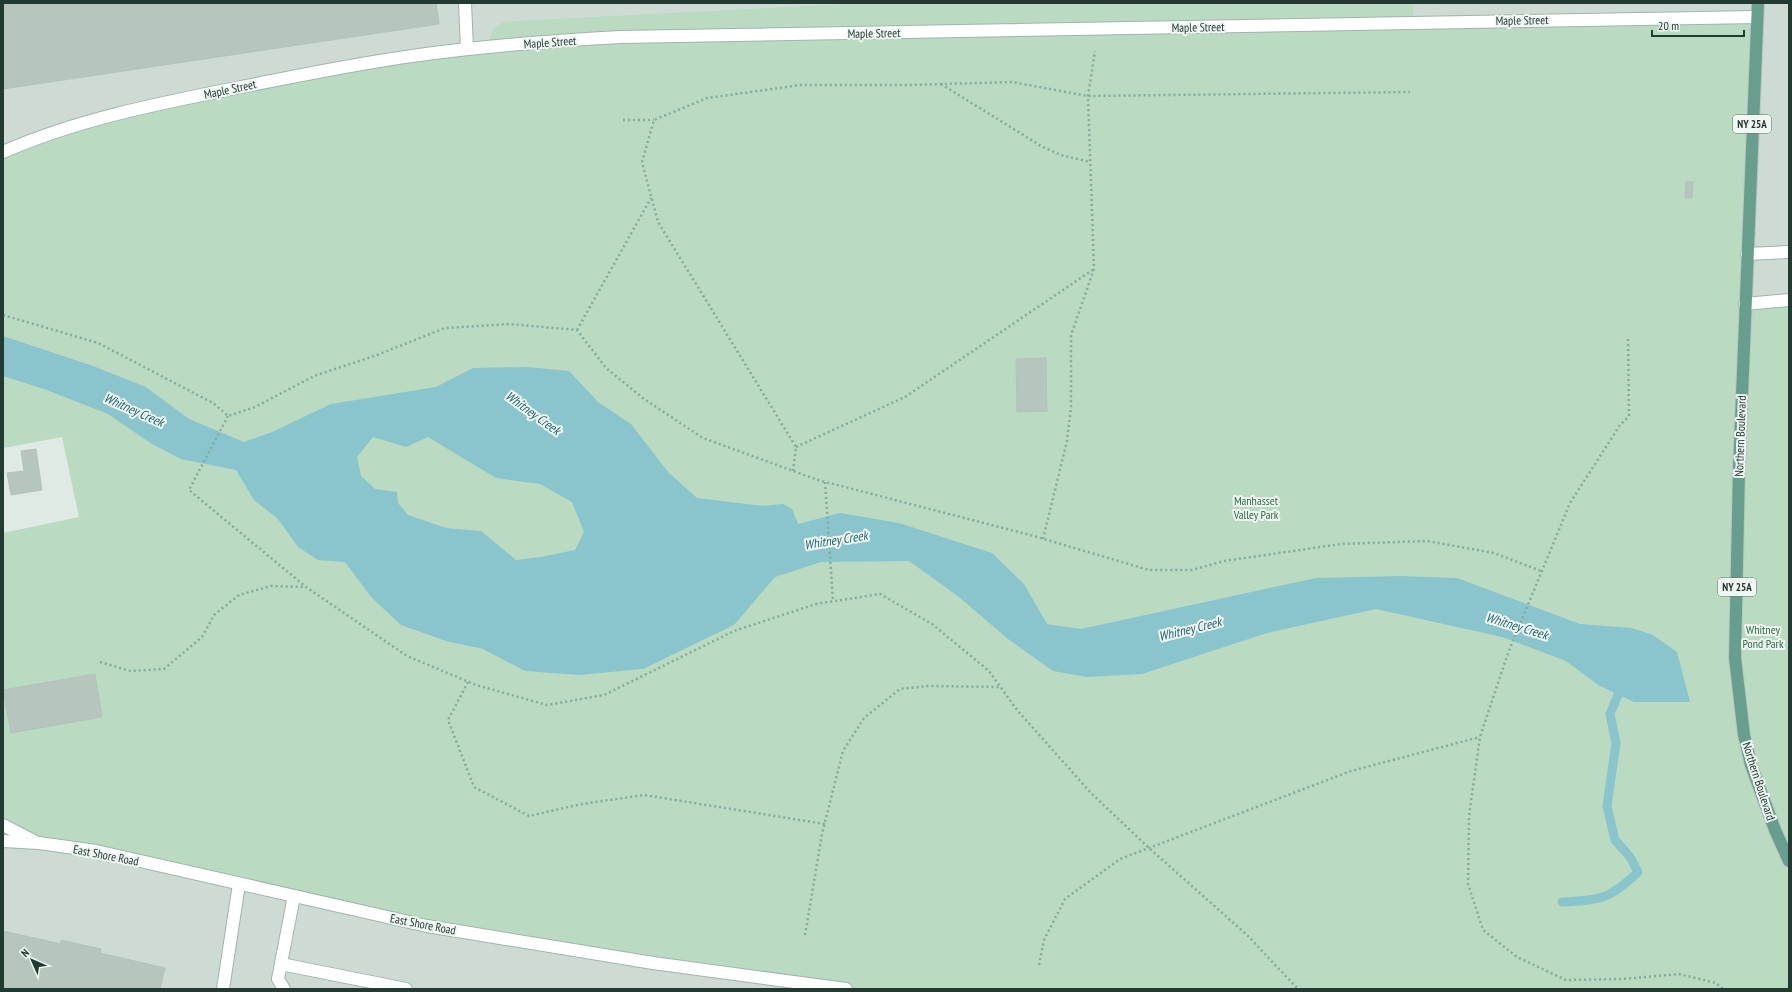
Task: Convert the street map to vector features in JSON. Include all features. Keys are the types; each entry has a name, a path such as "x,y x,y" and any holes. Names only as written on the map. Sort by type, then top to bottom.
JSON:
{"main road":[{"name":"Northern Boulevard","path":"1758,3 1745,304 1735,658 1744,735 1751,765 1775,830 1789,861"}],"street":[{"path":"465,3 467,49"},
{"name":"Maple Street","path":"3,152 37,137 129,111 214,92 404,57 467,49 620,37 1757,17"},
{"path":"1747,254 1789,252"},
{"path":"1745,304 1789,300"},
{"path":"3,825 39,843"},
{"name":"East Shore Road","path":"3,841 39,843 96,852 427,926 653,963 846,989"},
{"path":"223,989 239,884"},
{"path":"284,989 278,979 294,896"},
{"path":"281,964 406,989"}],"path":[{"path":"1042,539 1067,441 1071,407 1071,335 1094,269 1088,96 1098,29"},
{"path":"623,120 654,120 707,98 801,85 1012,82 1088,96 1410,92"},
{"path":"941,84 1041,146 1061,155 1090,162"},
{"path":"654,120 642,162 658,222 796,447 793,471"},
{"path":"577,330 652,197"},
{"path":"796,447 905,397 1094,269"},
{"path":"3,315 98,343 213,403 228,416"},
{"path":"1298,989 1246,934 1149,848 1091,793 1017,710 989,670 932,624 880,594 816,604 734,631 604,694 547,705 468,682 407,656 306,587 189,490 228,416 255,407 314,376 377,355 445,328 509,324 577,330 606,368 644,399 703,438 825,482 1042,539 1149,570 1192,570 1224,561 1341,544 1427,541 1494,553 1542,571"},
{"path":"1628,339 1629,416 1620,425 1570,503 1513,643 1480,736 1469,816 1468,884 1482,930 1517,957 1566,980 1622,979 1679,974 1716,983 1724,989"},
{"path":"825,482 833,601"},
{"path":"100,662 130,671 164,669 202,637 214,615 239,595 271,586 306,587"},
{"path":"468,682 448,720 474,787 529,816 582,804 644,795 825,824"},
{"path":"805,935 825,824 843,751 864,718 900,689 928,686 1001,687"},
{"path":"1038,965 1044,940 1065,899 1120,859 1351,771 1480,736"}],"shaded area":[{"path":"3,3 862,3 509,21 491,46 3,151"},
{"path":"1413,3 1789,3 1789,305 1745,304 1413,22"},
{"path":"3,843 65,849 847,989 3,989"}],"green space":[{"name":"Manhasset Valley Park","path":"862,3 1413,3 1413,22 1757,17 1745,303 1789,305 1789,989 847,989 427,926 65,849 3,843 3,533 79,517 62,437 3,448 3,151 129,111 491,46 489,40 492,32 498,25 509,21"}],"water":[{"name":"Whitney Creek","path":"3,336 93,366 146,387 189,419 244,442 272,432 331,404 436,387 473,368 526,367 569,371 598,402 631,424 668,472 697,498 763,506 783,504 792,509 798,524 840,513 899,523 992,553 1024,584 1047,624 1081,629 1316,578 1401,576 1457,578 1580,624 1632,628 1653,635 1677,652 1690,702 1634,702 1598,685 1566,661 1502,637 1376,609 1267,633 1142,674 1087,677 1053,671 1008,639 959,597 909,561 821,562 775,577 734,625 643,669 579,675 525,671 483,649 446,641 401,625 371,597 345,562 318,560 298,547 278,519 254,500 236,470 181,459 152,444 108,414 44,389 3,376","holes":["373,437 406,447 428,437 496,478 540,484 572,502 584,532 575,550 541,557 516,560 481,531 446,528 408,515 398,503 397,492 375,489 361,476 357,457"]}],"building":[{"path":"3,3 436,3 439,24 3,89"},
{"path":"1686,181 1693,182 1692,198 1685,198"},
{"path":"1046,358 1047,411 1017,412 1016,359"},
{"path":"36,449 42,490 11,495 7,473 24,471 21,451"},
{"path":"95,674 102,717 11,733 3,690"},
{"path":"3,931 61,944 61,940 101,949 100,953 165,968 160,989 3,989"}],"waterway":[{"path":"1562,902 1603,897 1619,888 1638,872 1630,857 1615,840 1607,806 1616,743 1610,714 1623,683"}],"park label":[{"name":"Whitney Pond Park","path":"1763,636"}]}
